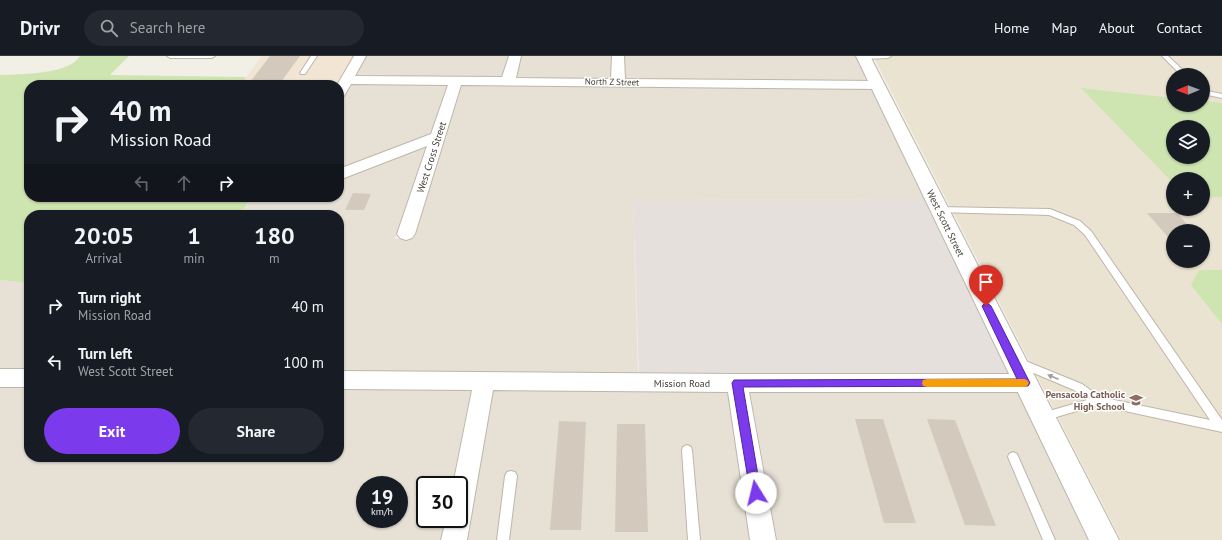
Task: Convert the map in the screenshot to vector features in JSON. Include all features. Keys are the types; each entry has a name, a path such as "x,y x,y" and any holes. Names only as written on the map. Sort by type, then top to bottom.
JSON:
{"street":[{"path":"344,84 360,56"},
{"path":"508,81 515,56"},
{"path":"618,56 618,82"},
{"name":"West Scott Street","path":"863,56 1024,383 1104,540"},
{"name":"North Z Street","path":"346,80 877,84"},
{"name":"West Cross Street","path":"406,234 456,80"},
{"path":"344,173 438,137"},
{"path":"0,378 24,378"},
{"name":"Mission Road","path":"344,380 484,382 1024,383"},
{"path":"466,476 484,382"},
{"path":"737,383 763,540"},
{"path":"454,540 456,528"}],"lane":[{"path":"170,56 212,56"},
{"path":"303,73 314,56"},
{"path":"863,56 888,56"},
{"path":"1165,56 1178,68"},
{"path":"1210,93 1222,96"},
{"path":"939,210 1050,212 1077,223 1088,233 1222,427"},
{"path":"1014,361 1078,387 1097,401 1222,427"},
{"path":"1042,417 1097,401"},
{"path":"687,450 694,540"},
{"path":"1013,457 1049,540"},
{"path":"503,540 511,476"}],"shaded area":[{"path":"262,56 353,56 340,80 244,80"},
{"path":"366,56 509,56 503,78 355,77"},
{"path":"521,56 611,56 611,79 516,78"},
{"path":"624,56 856,56 869,81 625,79"},
{"name":"Pensacola Catholic High School","path":"873,56 1222,56 1222,540 1121,540"},
{"path":"351,83 448,83 430,135 344,168 344,96"},
{"path":"462,83 872,87 926,199 633,200 638,375 344,373 344,210 243,210 248,202 344,202 344,177 427,145 395,239 413,239 445,138 448,137 445,135"},
{"path":"926,199 1010,375 639,375 633,200"},
{"path":"0,280 24,282 24,370 0,370"},
{"path":"0,386 24,386 24,462 344,462 344,388 471,389 454,476 416,476 416,528 443,528 441,540 0,540"},
{"path":"493,390 728,391 751,540 468,540"},
{"path":"750,391 1017,391 1091,540 777,540"}],"green space":[{"path":"80,56 129,56 110,75 246,77 244,80 24,80 24,202 248,202 243,210 24,210 24,282 0,280 0,75 31,74 55,70 66,67"},
{"path":"1081,88 1166,97 1166,112 1210,112 1210,102 1222,103 1222,197 1210,197 1210,172 1166,172 1166,176"},
{"path":"1199,270 1222,270 1222,324 1191,285"}],"building":[{"path":"270,56 300,56 282,80 252,80"},
{"path":"353,193 371,194 364,210 345,210"},
{"path":"1147,213 1166,213 1166,216 1180,216 1187,224 1166,224 1166,235"},
{"path":"855,419 883,419 916,523 884,523"},
{"path":"927,419 955,420 996,526 965,525"},
{"path":"559,421 586,422 581,530 550,530"},
{"path":"617,424 645,424 648,532 615,532"}],"slow traffic":[{"path":"927,383 1024,383"}],"place":[{"name":"Pensacola Catholic High School","path":"1136,400"}],"route":[{"path":"756,493 737,383 1024,383 986,306"}]}
